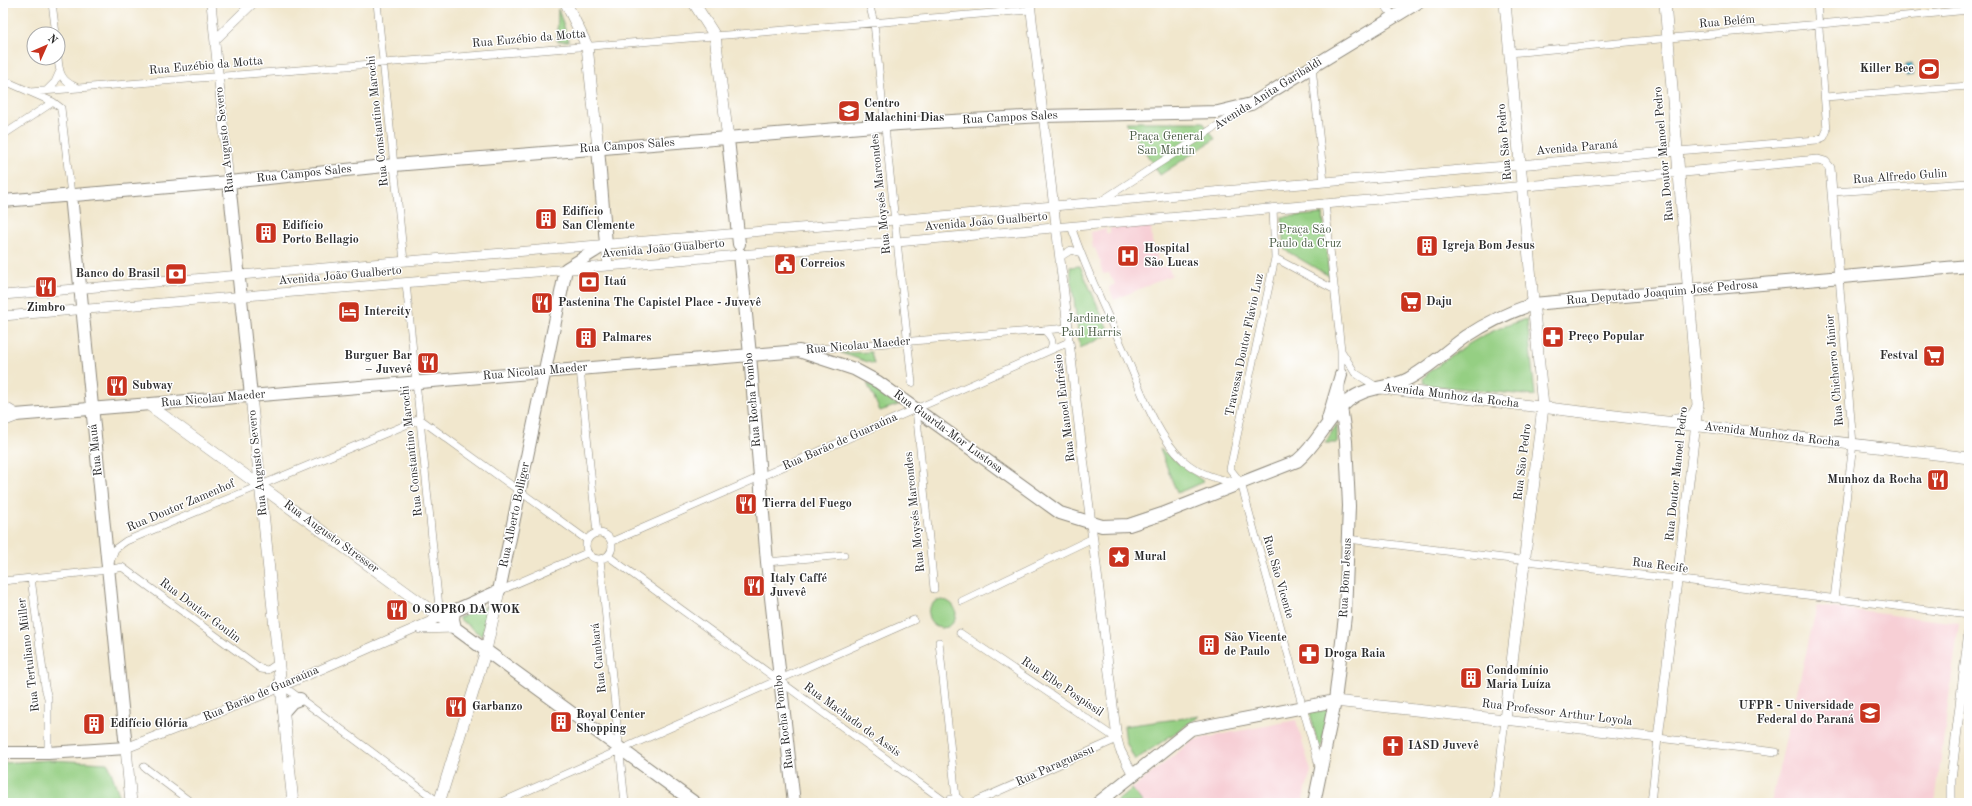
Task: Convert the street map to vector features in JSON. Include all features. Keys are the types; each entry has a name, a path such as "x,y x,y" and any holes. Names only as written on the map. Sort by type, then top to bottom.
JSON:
{"main road":[{"path":"566,3 586,46 598,148 606,244 566,269"},
{"name":"Rua Rocha Pombo","path":"694,3 715,36 728,139 750,355 766,562 794,803"},
{"name":"Avenida Anita Garibaldi","path":"1251,104 1417,3"},
{"name":"Rua São Pedro","path":"1505,3 1543,407 1505,720"},
{"name":"Rua Doutor Manoel Pedro","path":"1665,3 1698,405"},
{"name":"Rua Campos Sales","path":"3,201 229,182 394,165 728,139 885,125 1043,116 1206,113 1233,109 1251,104"},
{"name":"Rua Augusto Severo","path":"229,182 293,803"},
{"name":"Rua Mauá","path":"71,195 131,803"},
{"name":"Rua Deputado Joaquim José Pedrosa","path":"1377,387 1390,386 1407,379 1480,327 1504,315 1533,304 1969,266"},
{"name":"Rua Alberto Bolliger","path":"439,803 486,650 566,269"},
{"name":"Rua Nicolau Maeder","path":"3,416 799,351"},
{"name":"Rua Guarda-Mor Lustosa","path":"799,351 854,369 892,391 1051,508 1069,517 1091,524 1113,526 1137,523 1240,483"},
{"path":"1324,428 1341,375"},
{"name":"Avenida Munhoz da Rocha","path":"1240,483 1297,461 1310,449 1324,428 1341,407 1355,396 1377,387 1969,458"},
{"name":"Rua Augusto Stresser","path":"149,405 695,803"},
{"path":"1643,419 1686,418 1694,415 1698,405"},
{"name":"Rua Bom Jesus","path":"1314,803 1335,700 1345,616 1348,539 1346,441 1341,407"},
{"name":"Rua Barão de Guaraúna","path":"454,611 499,591"},
{"path":"486,597 492,602 494,612"},
{"path":"454,611 453,619 455,628"},
{"path":"284,711 292,702 300,699"},
{"path":"1098,803 1191,728 1335,700"},
{"name":"Rua Professor Arthur Loyola","path":"1335,700 1505,720"},
{"path":"3,753 48,754 126,748"}],"street":[{"path":"52,3 55,26"},
{"name":"Rua Augusto Severo","path":"211,3 229,182"},
{"path":"215,40 253,3"},
{"name":"Rua Constantino Marochi","path":"377,3 404,261"},
{"name":"Rua Moysés Marcondes","path":"869,3 874,23 912,383"},
{"path":"1383,3 1394,17"},
{"path":"1817,3 1825,97 1969,86"},
{"name":"Rua Euzébio da Motta","path":"30,92 874,23 1030,6"},
{"name":"Rua Manoel Eufrásio","path":"1030,6 1117,739"},
{"name":"Rua Belém","path":"1510,53 1969,10"},
{"path":"47,90 55,82 59,73 59,66"},
{"path":"1312,67 1324,182"},
{"path":"59,73 66,82 78,87"},
{"path":"3,80 53,102"},
{"name":"Avenida Paraná","path":"1324,182 1816,140 1824,137 1827,130 1825,97"},
{"path":"3,135 53,102"},
{"name":"Rua Mauá","path":"53,102 61,108 63,112 71,195"},
{"name":"Avenida Anita Garibaldi","path":"1101,202 1251,104"},
{"name":"Rua Chichorro Júnior","path":"1679,172 1818,160 1828,163 1832,182 1853,444 1834,599"},
{"path":"1325,203 1679,172"},
{"name":"Avenida João Gualberto","path":"3,316 608,266 895,220 1324,182"},
{"name":"Rua Alfredo Gulin","path":"1832,192 1969,183"},
{"name":"Avenida João Gualberto","path":"3,295 80,287 606,244 897,242 1325,203"},
{"name":"Rua Bom Jesus","path":"1325,203 1341,350 1341,407"},
{"name":"Travessa Doutor Flávio Luz","path":"1240,483 1230,469 1275,258 1273,208"},
{"path":"1070,226 1150,409 1166,440 1185,461 1198,471 1212,477 1240,483"},
{"path":"606,244 608,266"},
{"path":"1060,257 1071,250 1081,253"},
{"path":"1275,258 1335,290"},
{"name":"Rua Constantino Marochi","path":"406,282 440,617"},
{"name":"Rua Nicolau Maeder","path":"799,351 1068,328"},
{"path":"1044,330 1051,336 1052,342 1050,350"},
{"name":"Rua Barão de Guaraúna","path":"611,542 1069,342"},
{"name":"Rua Bom Jesus","path":"1341,350 1355,373 1377,387"},
{"path":"580,369 597,533"},
{"name":"Rua Doutor Manoel Pedro","path":"1651,803 1697,426 1698,405"},
{"path":"3,407 11,409 21,415"},
{"name":"Rua Moysés Marcondes","path":"916,409 934,589"},
{"path":"3,423 21,415"},
{"path":"420,419 587,540"},
{"name":"Rua Doutor Zamenhof","path":"108,570 115,549 126,541 420,419"},
{"name":"Rua São Vicente","path":"1240,483 1320,770"},
{"path":"597,533 604,534 611,542 612,549 608,556 600,559 593,558 588,553 586,546 587,540 597,533"},
{"path":"962,601 1093,538"},
{"name":"Rua Recife","path":"1348,539 1969,615"},
{"name":"Rua Barão de Guaraúna","path":"499,591 588,553"},
{"path":"766,562 844,555"},
{"name":"Rua Machado de Assis","path":"608,556 947,803"},
{"name":"Rua Cambará","path":"600,559 625,803"},
{"name":"Rua Doutor Goulin","path":"108,570 118,566 126,569 261,669 268,670 278,663"},
{"path":"3,581 108,570"},
{"name":"Rua Tertuliano Müller","path":"31,578 45,687 48,698 48,754"},
{"name":"Rua Barão de Guaraúna","path":"126,748 281,687 454,611"},
{"path":"500,803 620,749 780,681 914,620"},
{"name":"Rua Barão de Guaraúna","path":"396,636 427,628 455,628"},
{"path":"1951,803 1951,779 1969,631"},
{"name":"Rua Elbe Pospissil","path":"960,633 1117,739"},
{"path":"939,642 956,798"},
{"path":"281,687 300,699 439,803"},
{"name":"Rua Professor Arthur Loyola","path":"1505,720 1776,752"},
{"name":"Rua São Pedro","path":"1495,803 1505,720"},
{"path":"1117,739 1120,750 1133,775"},
{"name":"Rua Paraguassu","path":"972,803 1117,739"},
{"path":"144,767 192,803"},
{"path":"1944,803 1951,779"},
{"path":"947,803 950,799 956,798 963,803"}],"shaded area":[{"name":"Hospital São Lucas","path":"1151,224 1152,241 1161,268 1167,265 1172,275 1114,300 1109,287 1115,284 1109,273 1103,274 1095,248 1093,249 1091,232 1106,228 1106,233 1110,233 1110,228"},
{"name":"UFPR - Universidade Federal do Paraná","path":"1817,606 1959,623 1935,803 1771,803"},
{"path":"1296,720 1311,771 1302,803 1143,803 1132,789 1193,740"}],"green space":[{"path":"558,9 569,41 557,41"},
{"name":"Praça General San Martin","path":"1126,122 1203,122 1215,139 1160,175"},
{"name":"Praça São Paulo da Cruz","path":"1323,214 1329,276 1285,250 1282,217"},
{"name":"Jardinete Paul Harris","path":"1080,266 1110,334 1080,348 1070,267"},
{"path":"1527,319 1535,396 1428,385 1424,383 1423,379 1426,375 1473,341 1498,329"},
{"path":"871,352 874,364 841,353"},
{"path":"867,383 901,404 880,411"},
{"path":"1337,424 1337,443 1325,443"},
{"path":"1160,449 1204,482 1177,493"},
{"path":"942,600 952,604 956,614 952,624 942,628 932,624 928,614 932,604"},
{"path":"490,605 482,636 458,618"},
{"path":"1331,704 1320,753 1309,709"},
{"path":"1200,716 1135,760 1126,742 1124,726"},
{"path":"49,760 107,763 122,803 3,803 3,763"},
{"path":"1132,789 1143,803 1115,803"}],"water":[{"path":"1912,64 1913,75 1906,76 1905,65"}],"place":[{"name":"Killer Bee","path":"1929,69"},
{"name":"Centro Malachini Dias","path":"849,111"},
{"name":"Edifício San Clemente","path":"546,219"},
{"name":"Edifício Porto Bellagio","path":"266,233"},
{"name":"Igreja Bom Jesus","path":"1427,246"},
{"name":"Hospital São Lucas","path":"1128,256"},
{"name":"Correios","path":"785,264"},
{"name":"Banco do Brasil","path":"176,274"},
{"name":"Itaú","path":"589,282"},
{"name":"Zimbro","path":"46,287"},
{"name":"Daju","path":"1411,302"},
{"name":"Pastenina The Capistel Place - Juvevê","path":"542,303"},
{"name":"Intercity","path":"349,312"},
{"name":"Preço Popular","path":"1553,337"},
{"name":"Palmares","path":"586,338"},
{"name":"Festval","path":"1934,356"},
{"name":"Burguer Bar – Juvevê","path":"428,363"},
{"name":"Subway","path":"117,386"},
{"name":"Munhoz da Rocha","path":"1938,480"},
{"name":"Tierra del Fuego","path":"746,504"},
{"name":"Mural","path":"1119,557"},
{"name":"Italy Caffé Juvevê","path":"754,586"},
{"name":"O SOPRO DA WOK","path":"397,610"},
{"name":"São Vicente de Paulo","path":"1209,645"},
{"name":"Droga Raia","path":"1309,654"},
{"name":"Condomínio Maria Luíza","path":"1471,678"},
{"name":"Garbanzo","path":"456,707"},
{"name":"UFPR - Universidade Federal do Paraná","path":"1870,713"},
{"name":"Royal Center Shopping","path":"561,722"},
{"name":"Edifício Glória","path":"94,724"},
{"name":"IASD Juvevê","path":"1393,746"}]}
